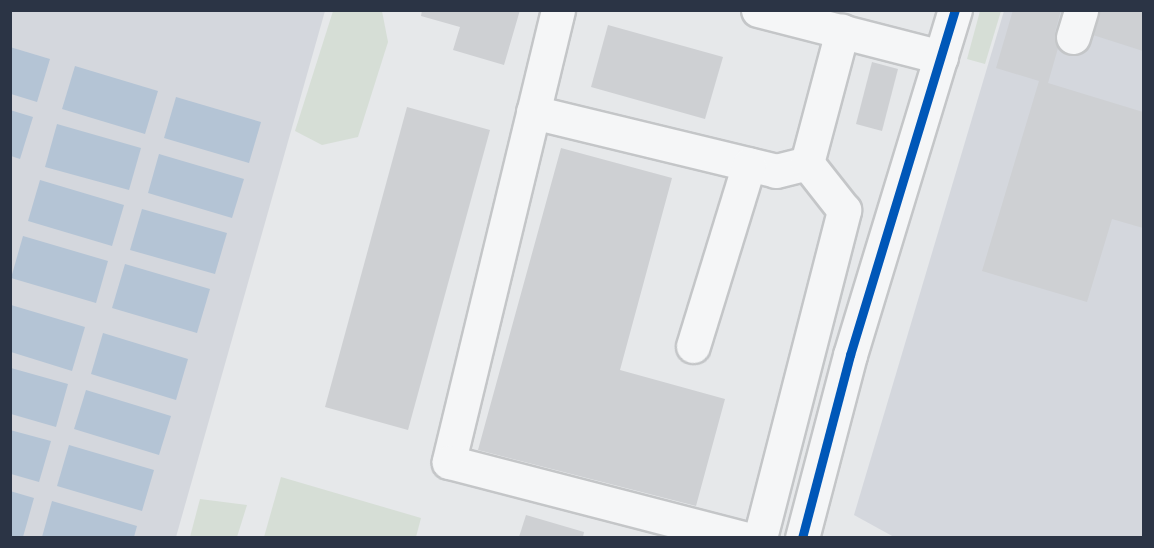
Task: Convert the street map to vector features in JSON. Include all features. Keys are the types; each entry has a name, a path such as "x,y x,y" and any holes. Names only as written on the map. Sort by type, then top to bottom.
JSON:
{"street":[{"path":"558,10 449,462 743,537"},
{"path":"802,537 850,355 955,10"},
{"path":"779,13 941,57"},
{"path":"807,163 842,31"},
{"path":"533,112 776,171 807,163"},
{"path":"760,537 844,210 807,163"},
{"path":"693,346 749,164"}],"shaded area":[{"path":"10,11 325,11 176,537 11,537"},
{"path":"333,11 382,11 388,42 358,137 322,145 295,131"},
{"path":"980,11 1001,11 985,64 967,59"},
{"path":"1004,11 1143,11 1143,537 894,537 854,515"},
{"path":"281,477 421,518 416,537 264,537"},
{"path":"200,499 247,505 237,537 190,537"}],"water":[{"path":"10,47 50,59 37,102 11,94"},
{"path":"75,66 158,91 145,134 62,109"},
{"path":"176,97 261,122 249,163 164,138"},
{"path":"10,110 33,117 20,159 11,156"},
{"path":"57,124 141,148 129,190 45,167"},
{"path":"159,154 244,179 232,218 148,193"},
{"path":"40,180 124,205 112,246 28,221"},
{"path":"142,209 227,233 215,274 130,250"},
{"path":"23,236 108,261 96,303 11,278"},
{"path":"125,264 210,289 197,333 112,308"},
{"path":"11,305 85,327 72,371 11,352"},
{"path":"103,333 188,359 176,400 91,374"},
{"path":"11,368 68,384 56,427 11,414"},
{"path":"86,390 171,416 159,455 74,429"},
{"path":"10,430 51,441 39,482 11,474"},
{"path":"69,445 154,470 142,511 57,486"},
{"path":"10,491 34,498 23,537 11,536"},
{"path":"52,501 137,526 134,537 42,537"}],"building":[{"path":"422,10 520,10 504,65 453,50 460,27 421,16"},
{"path":"1013,10 1061,10 1055,32 1058,48 1048,83 1143,112 1143,228 1112,219 1087,302 982,271 1039,81 996,68"},
{"path":"1099,10 1143,10 1143,51 1093,35"},
{"path":"608,25 723,57 705,119 591,87"},
{"path":"872,62 898,69 882,131 856,124"},
{"path":"407,107 490,130 408,430 325,407"},
{"path":"561,148 672,178 620,370 725,399 696,506 478,450"},
{"path":"526,515 584,532 583,537 519,537"}],"cycle path":[{"path":"802,538 850,355 955,10"}]}
